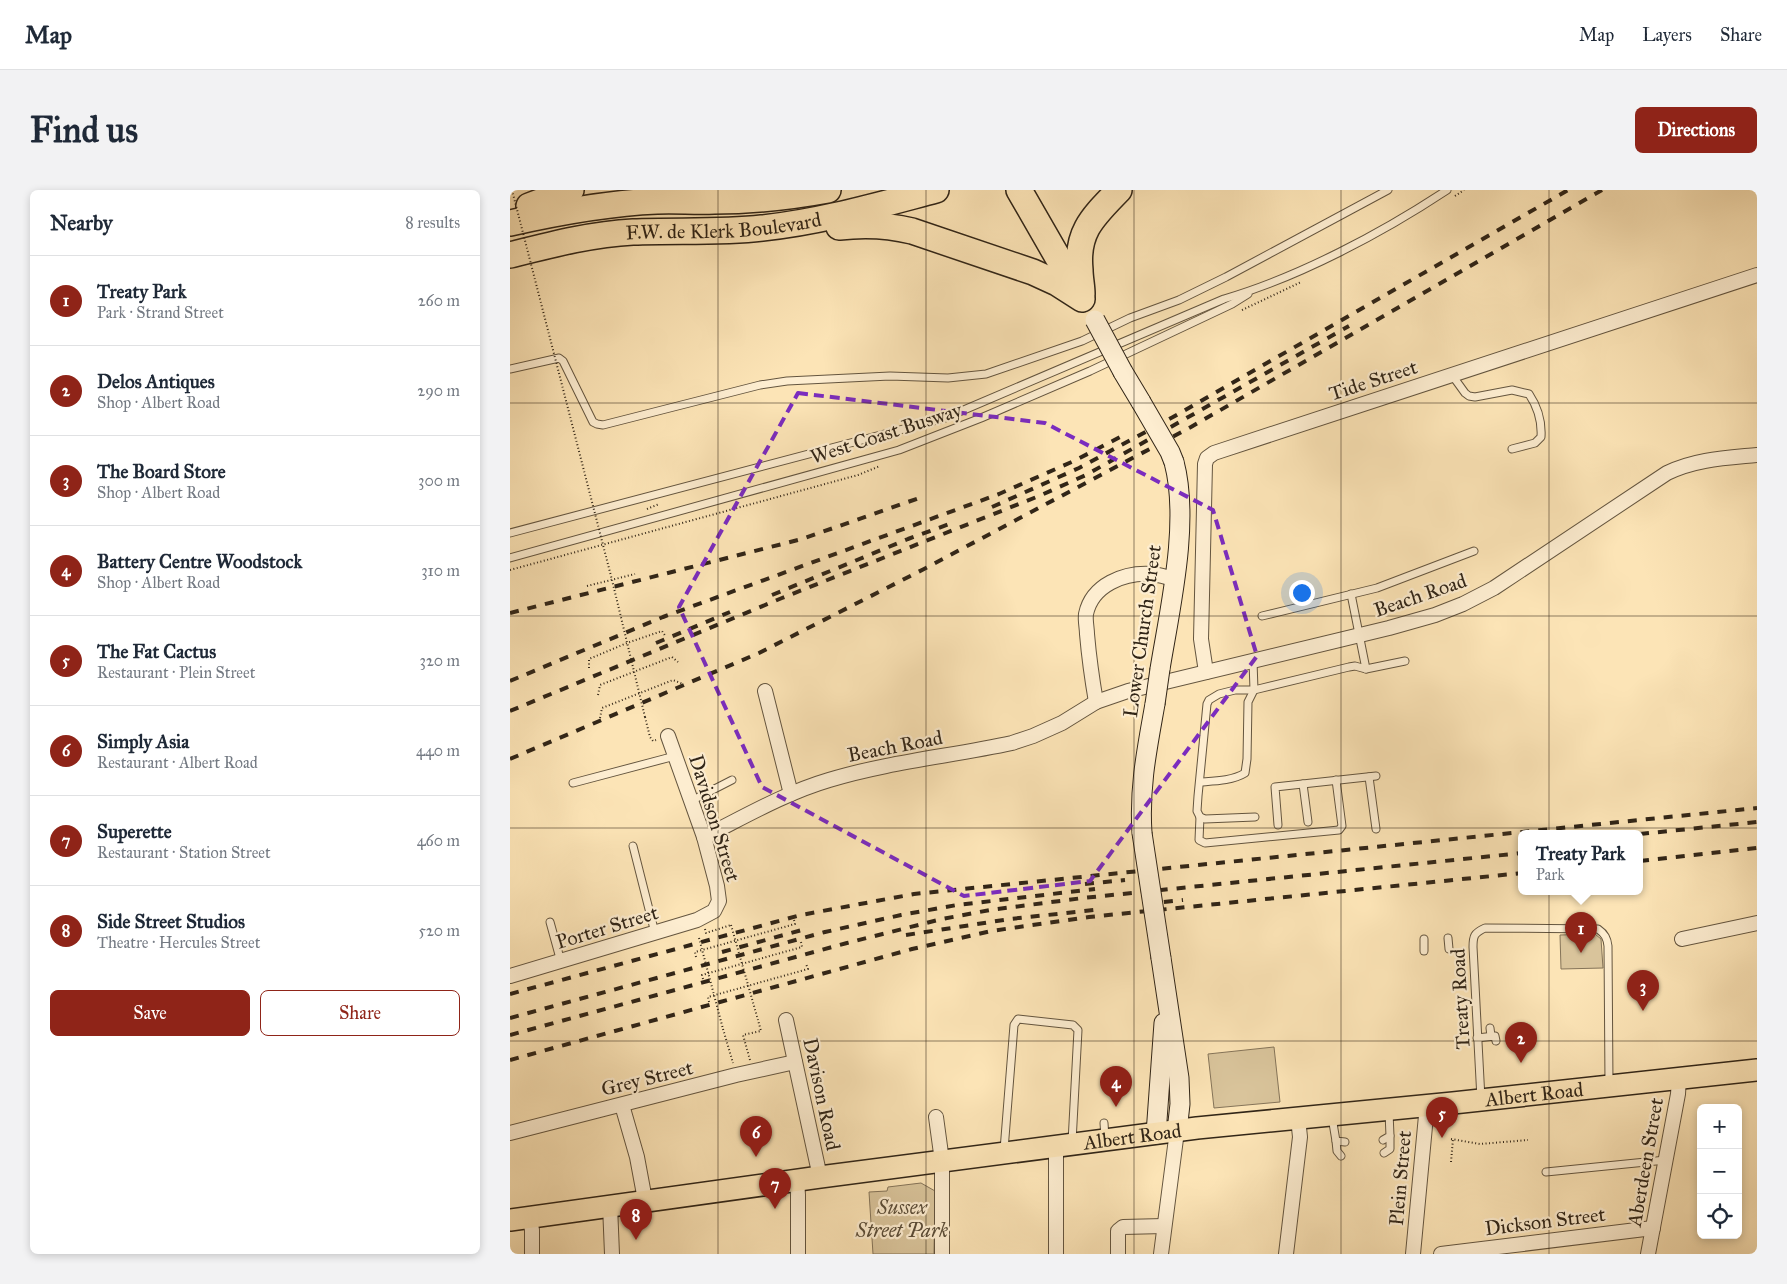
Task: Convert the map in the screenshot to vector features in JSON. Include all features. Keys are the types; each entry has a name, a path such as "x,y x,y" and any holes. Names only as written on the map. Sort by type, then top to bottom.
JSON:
{"highway":[{"path":"510,213 571,190"},
{"name":"F.W. de Klerk Boulevard","path":"510,223 566,211 617,204 659,201 756,200 828,190"},
{"name":"F.W. de Klerk Boulevard","path":"510,255 576,240 632,232 712,232 763,228 846,214 936,190"},
{"path":"1082,299 1080,243 1092,217 1119,190"},
{"path":"1023,197 1082,299"},
{"path":"763,228 788,233 855,225 898,228 1033,272 1057,283 1082,299"}],"main road":[{"name":"Lower Church Street","path":"1082,299 1170,452 1178,481 1179,524 1174,579 1142,780 1141,807 1142,833 1179,1078 1180,1104 1177,1131"},
{"name":"Lower Church Street","path":"1156,1134 1166,992"},
{"name":"Albert Road","path":"520,1218 820,1176 1064,1146 1105,1132 1156,1134 1757,1070"}],"street":[{"name":"Tide Street","path":"1206,672 1201,630 1203,509 1205,464 1207,458 1214,453 1757,275"},
{"name":"Beach Road","path":"704,837 791,794 830,779 1012,742 1033,736 1062,723 1096,702 1128,691 1359,636 1435,615 1463,604 1494,588 1680,466 1713,459 1757,455"},
{"path":"1096,702 1090,668 1086,616 1092,599 1102,588 1115,579 1133,575 1152,574 1174,579"},
{"path":"765,691 791,794"},
{"name":"Davidson Street","path":"668,736 704,837 717,886 719,901 714,911"},
{"name":"Porter Street","path":"510,976 697,920 714,911"},
{"path":"1682,938 1757,923"},
{"name":"Davison Road","path":"786,1020 820,1176"},
{"name":"Grey Street","path":"510,1133 736,1075 795,1062"},
{"name":"Aberdeen Street","path":"1648,1254 1679,1078"},
{"path":"622,1105 637,1157 645,1200"},
{"name":"Plein Street","path":"1413,1254 1427,1105"},
{"path":"936,1117 942,1161 942,1254"},
{"path":"1286,1254 1300,1137 1298,1118"},
{"path":"1161,1254 1177,1131"},
{"path":"1056,1254 1064,1146"},
{"path":"796,1180 798,1195 798,1254"},
{"path":"610,1205 612,1254"},
{"path":"520,1218 532,1230 532,1254"},
{"path":"1118,1254 1118,1231 1123,1227 1164,1226"},
{"name":"Dickson Street","path":"1441,1254 1653,1228"}],"lane":[{"path":"510,369 559,358 563,361 593,422 603,425 760,384 890,376 948,378 986,374 1082,341 1130,318 1179,300 1226,277 1388,190"},
{"name":"West Coast Busway","path":"510,533 945,418 1224,299 1254,290 1342,250 1388,226 1447,190"},
{"name":"West Coast Busway","path":"510,558 899,450 981,418 1147,345 1232,304 1254,290"},
{"path":"1452,376 1469,396 1475,397 1512,390 1529,394 1534,402 1542,428 1541,437 1535,443 1512,449"},
{"path":"1262,616 1377,588 1474,551"},
{"path":"1351,594 1366,669"},
{"path":"1200,782 1218,781 1245,773 1248,702 1254,690 1253,661"},
{"path":"1336,780 1342,826 1339,830 1205,843 1199,840 1200,817 1198,811 1207,704 1220,694 1235,690 1254,690 1349,667 1355,666 1366,669 1405,661"},
{"path":"573,782 675,756"},
{"path":"1278,825 1275,788 1372,776 1376,829"},
{"path":"691,801 732,780"},
{"path":"1304,784 1308,822"},
{"path":"1200,817 1205,819 1255,817"},
{"path":"633,846 655,933"},
{"path":"550,922 561,962"},
{"name":"Treaty Road","path":"1481,1099 1473,936 1475,932 1484,928 1598,929 1603,932 1608,946 1610,1086"},
{"path":"1448,938 1449,949"},
{"path":"1424,939 1424,951"},
{"path":"1004,1153 1014,1025 1016,1020 1020,1019 1073,1025 1079,1033 1064,1146"},
{"path":"1478,1038 1493,1039 1490,1028"},
{"path":"1384,1153 1390,1148 1386,1138 1389,1109"},
{"path":"1332,1114 1337,1151 1341,1156"},
{"path":"1336,1141 1345,1142"},
{"path":"1546,1172 1666,1160"}],"path":[{"path":"512,190 612,580 650,737"},
{"path":"587,586 635,574"},
{"path":"589,668 590,660 627,643 662,631 666,637"},
{"path":"598,696 600,685 672,657 678,662"},
{"path":"600,718 602,708 673,680 683,684"},
{"path":"697,920 705,926 706,933 731,925 761,1031 743,1036 752,1067"},
{"path":"696,957 695,952 795,924 794,920"},
{"path":"699,938 735,1070"},
{"path":"703,979 702,975 802,947 801,942"},
{"path":"709,1002 708,997 808,969 806,964"},
{"path":"1451,1162 1452,1139 1480,1144 1528,1140"}],"highlighted area":[{"path":"798,393 1045,423 1213,510 1257,656 1090,881 964,896 762,787 679,607"}],"green space":[{"path":"1595,934 1601,939 1603,968 1561,969 1560,935"},
{"path":"1274,1047 1280,1102 1214,1108 1208,1054"},
{"name":"Sussex Street Park","path":"921,1183 935,1191 934,1254 873,1254 869,1192 887,1191 888,1187"}],"railway":[{"path":"992,507 1079,468 1173,417 1568,190"},
{"path":"510,759 759,653 924,569 1191,427 1602,190"},
{"path":"510,711 782,598 1039,496 1086,475 1349,326"},
{"path":"510,681 663,617 999,494 1074,461 1124,435"},
{"path":"510,613 802,539 922,497"},
{"path":"772,595 908,539 955,522"},
{"path":"656,643 730,612"},
{"path":"1541,830 1757,808"},
{"path":"1643,834 1757,822"},
{"path":"510,994 801,915 914,894 1518,832"},
{"path":"1643,861 1757,848"},
{"path":"510,1035 847,943 942,919 990,910 1083,898 1518,853"},
{"path":"510,1060 912,949 991,931 1089,917 1518,873"},
{"path":"1085,884 1125,880"},
{"path":"510,1018 825,932 901,915 957,905 1095,889"},
{"path":"1146,904 1183,900"},
{"path":"906,935 1010,919 1094,910"},
{"path":"722,952 802,930"}],"place":[{"name":"Treaty Park","path":"1581,953"},
{"name":"The Board Store","path":"1643,1011"},
{"name":"Delos Antiques","path":"1521,1063"},
{"name":"Battery Centre Woodstock","path":"1116,1107"},
{"name":"The Fat Cactus","path":"1442,1138"},
{"name":"Simply Asia","path":"756,1157"},
{"name":"Superette","path":"775,1209"},
{"name":"Side Street Studios","path":"636,1240"}]}
